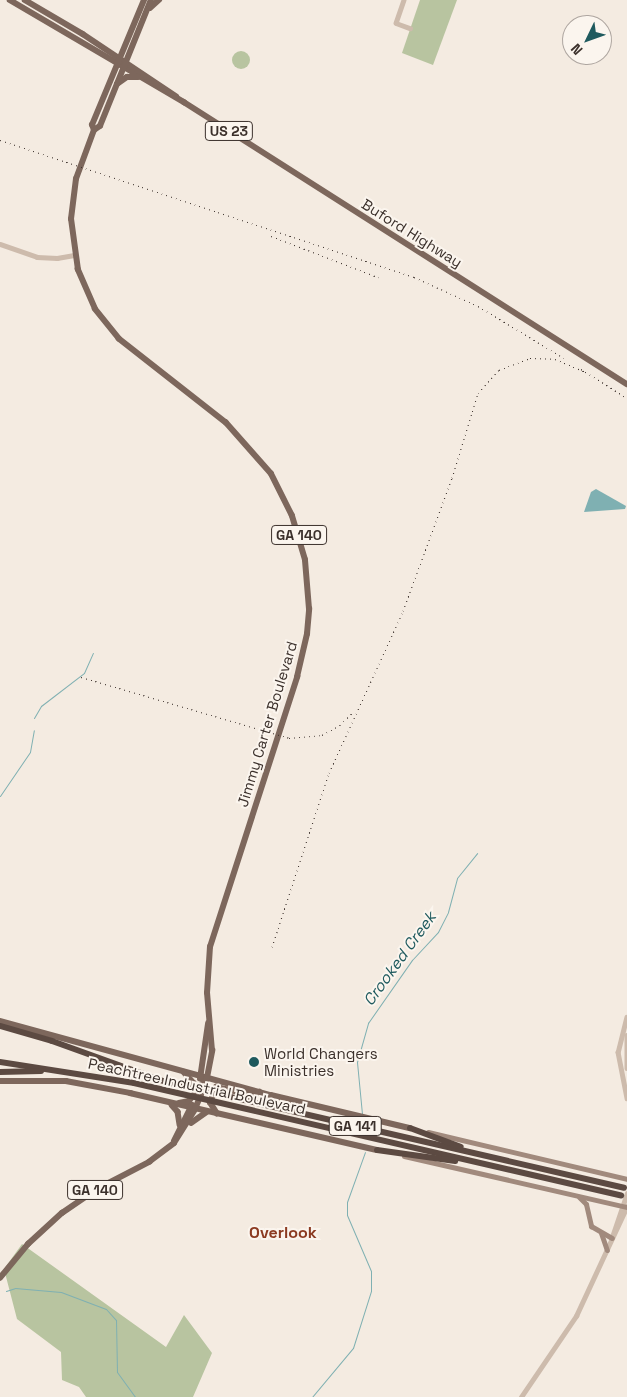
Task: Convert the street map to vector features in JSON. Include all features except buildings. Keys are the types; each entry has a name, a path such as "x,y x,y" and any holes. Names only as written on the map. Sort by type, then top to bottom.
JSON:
{"highway":[{"path":"0,1026 15,1031"},
{"name":"GA 141","path":"0,1030 15,1031"},
{"name":"Peachtree Industrial Boulevard","path":"15,1031 52,1040 136,1074 486,1156 625,1194"},
{"name":"Peachtree Industrial Boulevard","path":"0,1062 62,1071 181,1094 498,1167 625,1194"},
{"name":"GA 141","path":"0,1072 62,1071"},
{"path":"410,1128 486,1156"},
{"path":"377,1150 498,1167"}],"main road":[{"name":"Buford Highway","path":"10,0 119,60 627,384"},
{"name":"Buford Highway","path":"24,0 108,50 119,60"},
{"name":"Jimmy Carter Boulevard","path":"144,0 92,125 94,130 74,192 71,219 74,255 83,285 107,326 137,355 226,423 258,456 283,494 298,530 305,560 309,609 303,656 210,947 206,970 208,1022 206,1075"},
{"name":"Jimmy Carter Boulevard","path":"94,130 100,126 152,0"},
{"path":"147,10 159,0"},
{"path":"108,50 125,44"},
{"name":"Buford Highway","path":"125,64 139,77 184,102"},
{"path":"117,84 127,77 139,77"},
{"name":"Peachtree Industrial Boulevard","path":"0,1021 183,1071 206,1075 219,1081 259,1092 627,1179"},
{"name":"Jimmy Carter Boulevard","path":"0,1278 28,1244 62,1213 97,1189 149,1162 174,1143 206,1075 212,1037 208,1022"},
{"path":"183,1071 193,1072 202,1067 206,1036"},
{"path":"174,1143 184,1136 195,1118 208,1112 196,1098 194,1083 183,1071"},
{"path":"0,1081 66,1081 182,1104 196,1098 219,1081 206,1075"},
{"path":"217,1114 210,1103 216,1087 253,1095 259,1092"},
{"name":"Peachtree Industrial Boulevard","path":"130,1093 170,1103 196,1098 208,1112 627,1206"},
{"name":"Jimmy Carter Boulevard","path":"174,1143 180,1127 196,1098"},
{"path":"170,1103 178,1112 180,1127"},
{"path":"576,1195 588,1210 591,1226 612,1238"},
{"path":"588,1210 598,1200"},
{"path":"601,1233 606,1250"}],"street":[{"path":"404,0 396,23 410,28"},
{"path":"0,244 37,256 57,258 74,255"},
{"path":"627,1017 620,1040 619,1064 627,1098"},
{"path":"627,1035 627,1068"},
{"path":"619,1064 626,1064"},
{"path":"621,1216 625,1194"},
{"path":"521,1397 576,1316 627,1206"}],"green space":[{"path":"420,0 457,0 433,65 402,53"},
{"path":"237,51 245,51 250,56 248,67 237,69 232,64 232,56"},
{"path":"22,1244 166,1347 184,1315 212,1353 193,1397 86,1397 79,1387 62,1380 61,1352 17,1319 4,1269"}],"water":[{"path":"596,489 626,506 625,509 584,512 591,492"}],"waterway":[{"path":"34,718 41,706 84,673 93,653"},
{"path":"0,796 30,752 34,730"},
{"name":"Crooked Creek","path":"362,1114 357,1062 368,1023 412,960 438,932 448,912 457,878 477,853"},
{"name":"Crooked Creek","path":"312,1397 353,1348 371,1291 371,1271 347,1215 347,1202 365,1152"},
{"path":"6,1291 15,1288 61,1292 106,1309 116,1320 117,1372 135,1397"}],"railway":[{"path":"0,140 414,277 478,306 564,358"},
{"path":"271,236 378,277"},
{"path":"272,947 329,773 403,611 452,478 478,393 499,370 530,358 555,359 586,372"},
{"path":"581,369 627,398"},
{"path":"81,677 289,738 322,735 340,725 353,712"}],"place":[{"name":"World Changers Ministries","path":"254,1062"}],"district":[{"name":"Overlook","path":"283,1233"}]}
